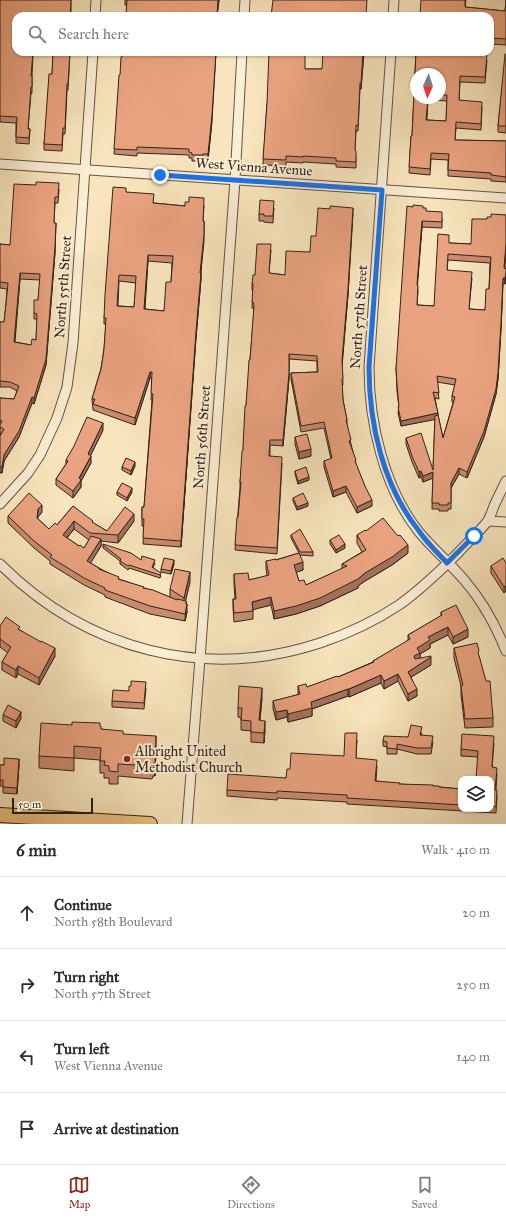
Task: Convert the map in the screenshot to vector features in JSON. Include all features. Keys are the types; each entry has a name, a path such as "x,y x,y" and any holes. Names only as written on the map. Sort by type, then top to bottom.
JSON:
{"main road":[{"path":"0,814 30,820 150,824"}],"street":[{"path":"95,12 96,0"},
{"path":"244,12 245,0"},
{"path":"393,12 394,0"},
{"name":"North 55th Street","path":"0,504 28,473 40,455 57,418 66,388 73,343 93,56"},
{"name":"North 56th Street","path":"187,824 235,180 242,56"},
{"name":"North 57th Street","path":"391,56 369,367 369,390 372,413 381,454 398,497 419,531 476,595 499,633 506,651"},
{"name":"West Vienna Avenue","path":"0,164 506,198"},
{"path":"0,564 27,590 69,618 99,633 130,645 179,657 246,658 268,655 290,651 333,639 378,618 398,605 418,590 447,563 488,521 506,481"},
{"path":"488,521 506,522"}],"building":[{"path":"0,0 71,0 70,12 12,12 12,56 33,56 31,76 32,87 28,129 30,129 29,138 16,137 17,117 0,116"},
{"path":"127,0 218,0 217,12 126,12"},
{"path":"273,0 367,0 366,12 272,12"},
{"path":"421,0 465,0 465,7 505,11 506,0 506,39 494,38 494,12 420,12"},
{"path":"505,54 506,126 498,126"},
{"path":"53,56 70,56 65,128 63,128 62,145 44,144 49,74 52,74"},
{"path":"216,56 208,154 192,155 192,153 189,152 189,149 137,147 137,150 114,149 119,75 122,57"},
{"path":"269,56 305,56 305,69 322,69 323,56 363,56 358,126 356,125 356,162 336,161 336,158 303,156 286,156 286,160 263,159"},
{"path":"416,56 487,56 485,77 460,76 459,100 482,102 481,124 456,122 455,140 506,141 506,177 491,175 491,173 448,170 449,154 431,153 430,169 409,167 414,104 427,104 426,120 446,121 446,68 415,68"},
{"path":"36,182 59,183 58,197 55,197 55,247 46,359 34,398 32,397 19,431 4,455 2,467 0,467 0,436 4,429 0,427 2,421 0,420 0,398 14,399 19,386 10,382 0,381 0,322 4,322 8,283 0,282 0,244 10,245 14,184 36,185","holes":["20,273 40,274 38,300 34,300 34,313 37,314 36,340 32,339 31,345 14,342"]},
{"path":"113,187 126,188 126,192 154,194 153,203 185,206 185,202 189,202 189,197 204,198 204,235 181,541 143,538 144,519 142,519 142,507 144,507 153,394 151,393 152,372 150,372 135,418 93,404 95,399 92,399 101,369 104,349 106,318 104,318","holes":["148,255 173,256 171,282 166,282 164,311 144,309","119,275 136,276 134,307 117,306"]},
{"path":"260,200 274,201 273,216 264,216 264,214 259,214"},
{"path":"413,205 423,206 423,208 426,208 426,211 442,212 442,222 422,221 417,305 434,306 438,234 449,235 449,243 471,244 472,219 487,219 487,217 491,217 491,214 506,215 504,268 506,269 506,272 505,278 503,278 496,389 484,431 467,472 459,468 451,483 451,503 448,503 448,505 432,503 433,472 423,476 421,471 419,472 406,438 421,433 433,470 435,416 438,415 443,438 455,397 452,396 456,379 437,376 439,393 433,392 438,413 401,421 398,407 396,368 407,206 413,207","holes":["448,254 491,257 489,289 486,289 485,310 469,309 472,272 447,270"]},
{"path":"330,206 353,208 342,360 343,400 351,440 349,441 356,460 355,461 372,500 357,507 346,486 333,491 324,461 332,458 324,422 301,426 291,373 318,372 317,356 289,354 289,373 283,440 270,440 269,456 282,457 277,548 235,545 254,306 252,302 252,284 253,275 255,275 257,244 271,244 269,273 285,275 286,251 310,252 311,236 316,236 318,208 330,209"},
{"path":"87,417 103,423 88,454 91,456 79,478 81,480 73,491 56,479 68,461 66,460"},
{"path":"307,434 311,449 299,452 295,437"},
{"path":"126,458 135,462 131,471 122,467"},
{"path":"306,467 309,477 298,481 295,471"},
{"path":"122,483 132,488 127,498 117,492"},
{"path":"29,493 42,505 38,509 37,518 49,529 55,523 57,525 73,506 93,521 92,522 107,531 125,507 134,514 118,535 90,533 74,521 63,535 84,548 91,536 101,539 87,561 99,569 119,577 118,579 153,590 177,600 186,601 187,604 185,614 150,606 105,590 105,588 84,578 50,557 52,555 34,541 8,516"},
{"path":"303,493 308,503 297,507 293,498"},
{"path":"383,518 398,536 400,535 408,545 358,579 320,598 296,606 274,611 271,597 252,602 253,611 234,613 233,599 236,599 234,574 248,573 249,580 269,575 266,561 276,560 299,553 303,562 294,565 299,581 304,580 306,585 347,566 342,564 366,550 357,535 365,530 366,531"},
{"path":"300,529 313,552 300,552 291,535"},
{"path":"339,535 345,544 336,550 330,540"},
{"path":"103,544 131,553 141,560 142,556 155,560 152,567 161,573 160,575 129,565 128,566 120,561 121,559"},
{"path":"164,558 174,560 171,571 161,569"},
{"path":"503,558 506,563 506,585 504,587 491,566"},
{"path":"175,569 190,572 184,598 170,589"},
{"path":"456,605 468,629 453,637 448,627 428,637 430,640 417,648 420,653 414,656 415,659 431,657 408,672 417,689 408,694 398,674 384,681 381,675 349,689 311,702 312,708 288,714 287,710 276,712 273,701 300,694 298,686 306,684 307,687 337,676 338,677 374,662 373,661 410,639 408,635 442,615 441,612"},
{"path":"6,617 20,627 18,629 55,648 39,678 18,666 16,670 2,662 11,647 0,639 0,626"},
{"path":"477,643 486,681 490,681 493,718 465,719 461,686 463,685 454,648"},
{"path":"131,681 146,682 144,703 112,701 113,690 129,691"},
{"path":"239,686 262,688 259,720 265,721 264,733 251,732 251,721 241,720 242,708 238,708"},
{"path":"8,705 21,712 16,721 3,715"},
{"path":"72,722 100,723 101,729 123,731 123,734 156,736 155,764 153,763 152,766 118,764 118,772 109,771 109,766 104,765 105,761 100,761 101,748 74,746 74,758 39,756 41,723 72,725"},
{"path":"411,725 422,727 420,735 433,736 431,748 417,748 397,744 397,749 387,748 387,742 383,741 384,736 408,737"},
{"path":"345,733 357,733 356,758 377,760 375,781 400,783 399,784 433,785 458,789 458,805 347,798 347,795 227,790 228,774 286,778 287,769 290,769 291,753 344,756"},
{"path":"462,734 494,736 492,767 497,768 495,790 497,790 496,807 494,807 494,776 476,776 478,751 461,749"},
{"path":"4,758 19,759 17,788 3,787 3,780 0,780 0,765 4,765"}],"place":[{"name":"Albright United Methodist Church","path":"127,759"}],"route":[{"path":"160,175 382,190 369,367 369,390 372,413 381,454 398,497 408,515 419,531 447,563 474,536"}]}
